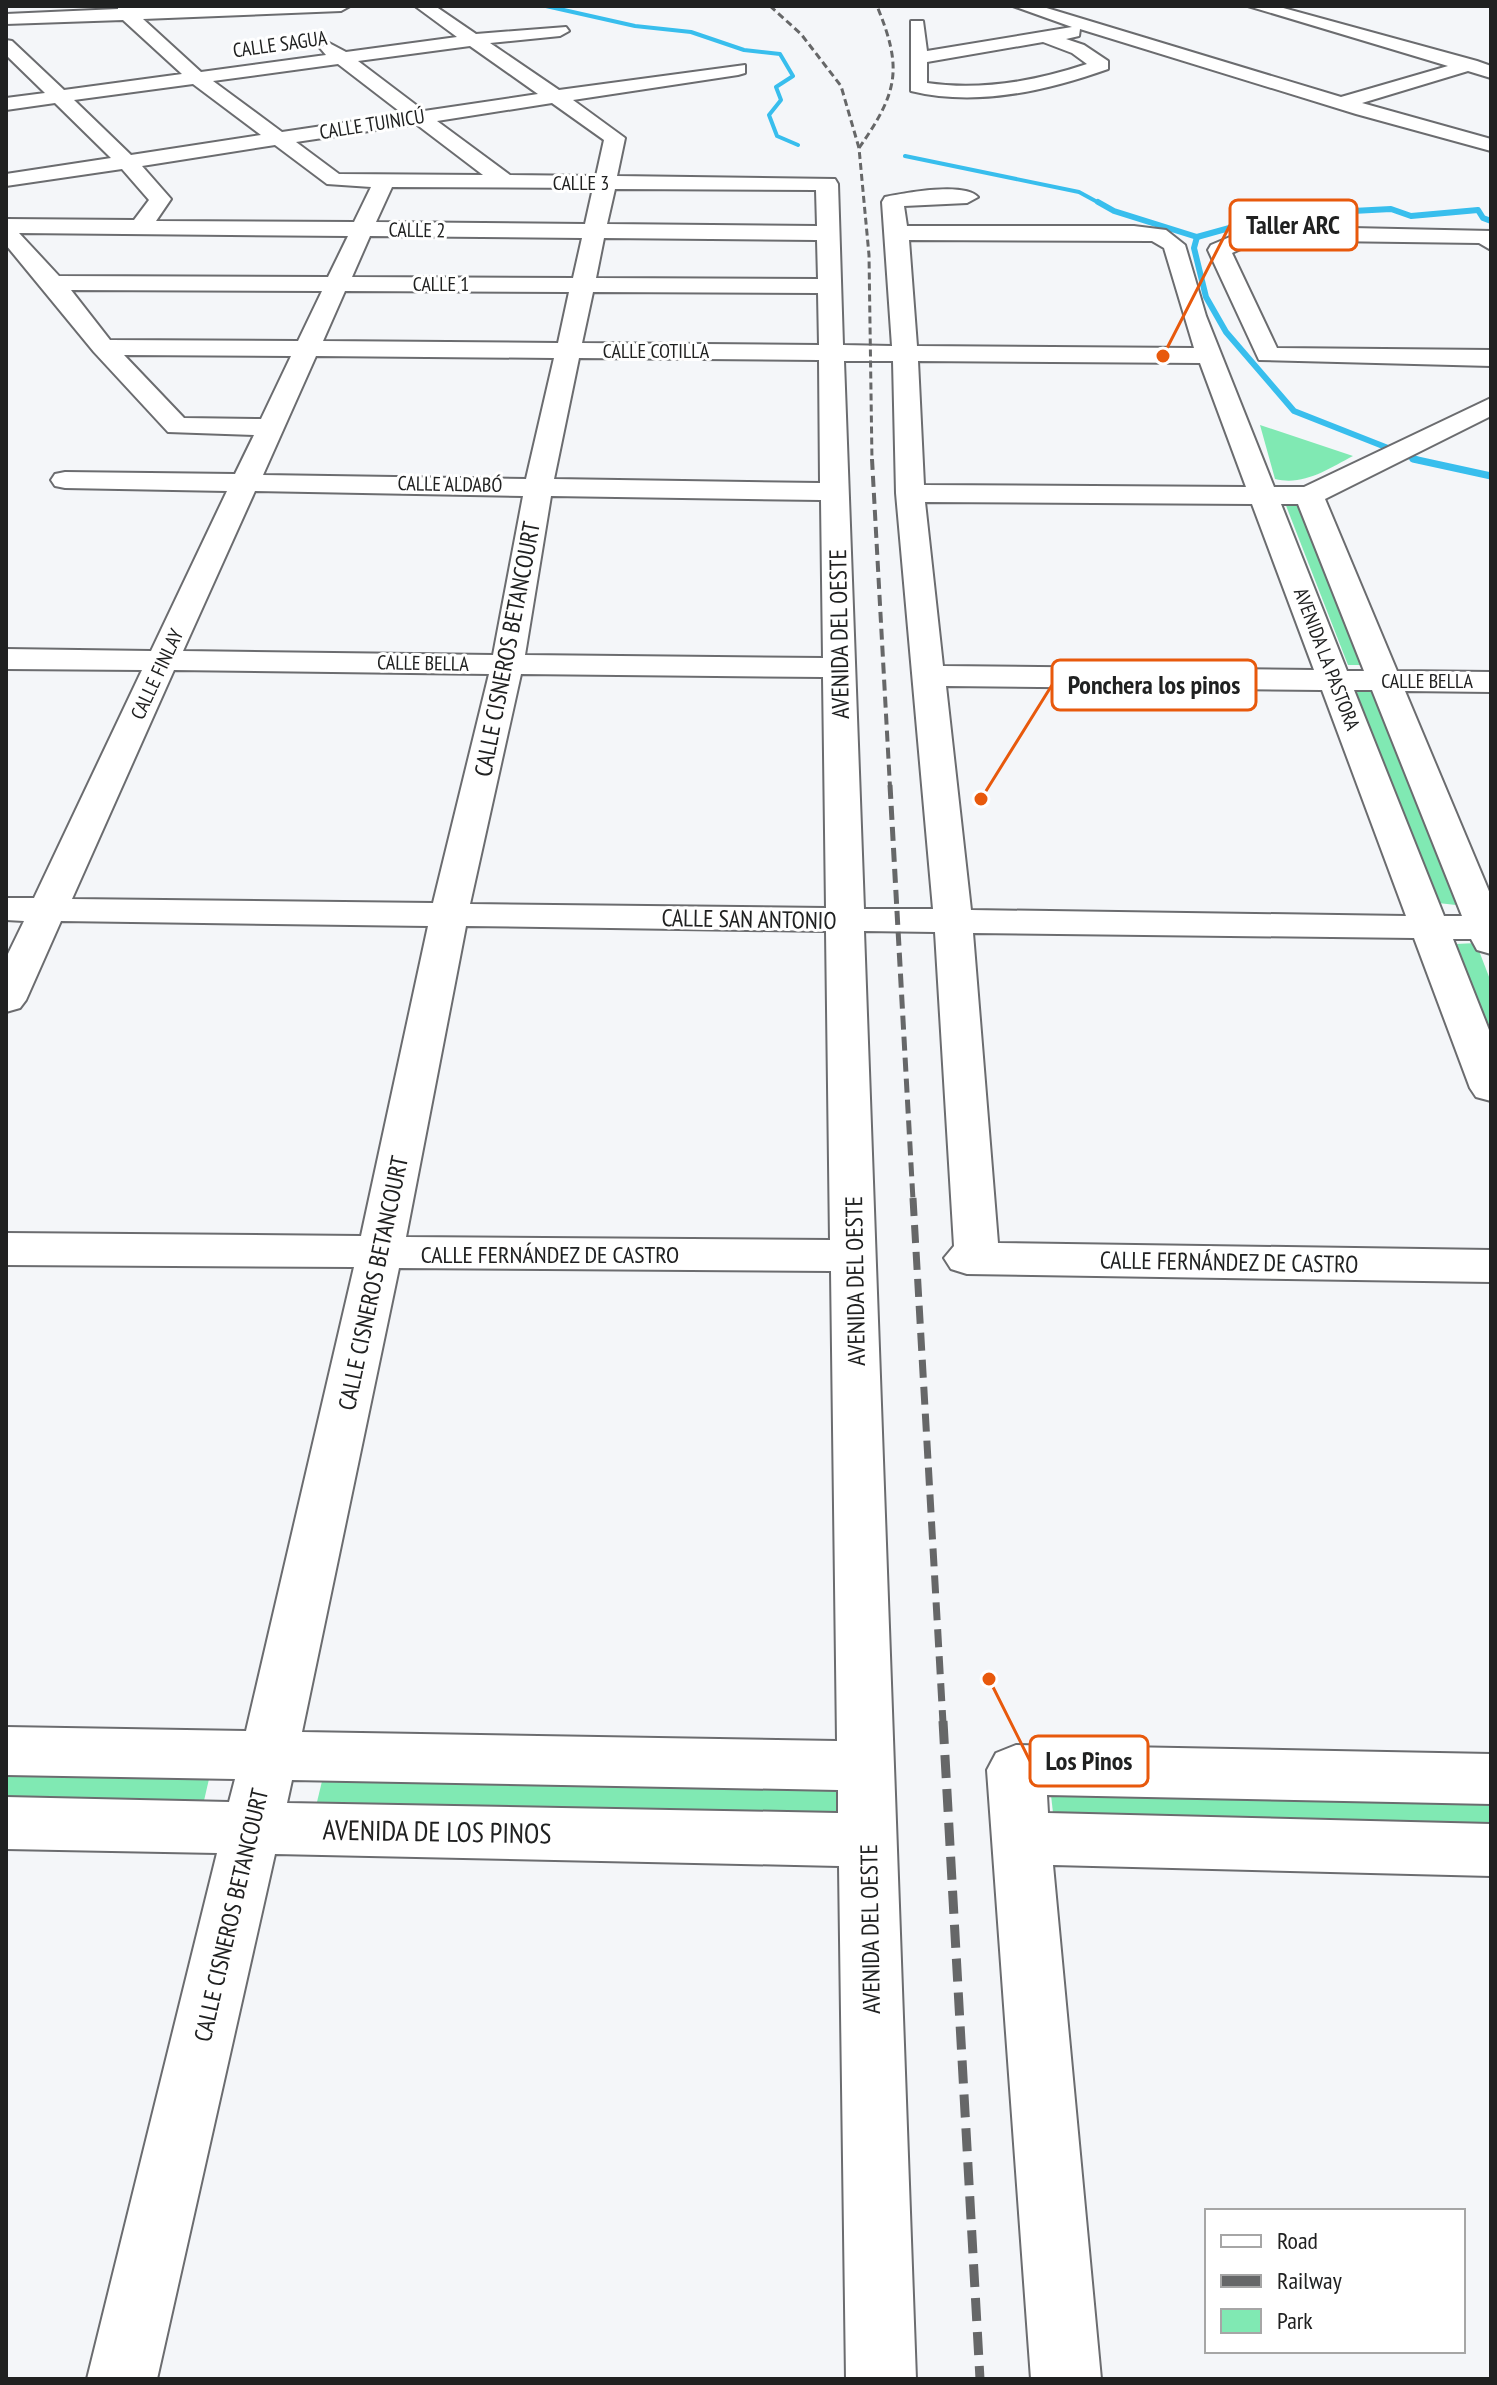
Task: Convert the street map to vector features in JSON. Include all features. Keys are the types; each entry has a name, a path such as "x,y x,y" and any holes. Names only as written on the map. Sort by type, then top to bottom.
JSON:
{"street":[{"path":"6,19 341,6"},
{"path":"424,6 469,40 556,96"},
{"path":"1022,6 1491,145"},
{"path":"1257,6 1491,72"},
{"path":"271,8 423,116 507,183"},
{"path":"6,42 130,14"},
{"path":"130,14 197,78 276,140"},
{"path":"917,25 918,87 984,92 1101,65 1078,49 1045,37"},
{"path":"919,58 1095,28"},
{"name":"CALLE SAGUA","path":"6,104 469,40 560,31"},
{"path":"6,42 160,199 140,228"},
{"path":"1342,103 1491,59"},
{"name":"CALLE TUINICÚ","path":"6,180 738,69"},
{"path":"984,92 1009,109"},
{"name":"CALLE CISNEROS BETANCOURT","path":"122,2379 269,1756 380,1252 449,915 507,664 539,485 571,351 615,138 556,96"},
{"name":"CALLE 3","path":"276,140 334,180 827,184"},
{"name":"CALLE FINLAY","path":"6,1000 249,481 384,182"},
{"name":"AVENIDA DEL OESTE","path":"827,184 881,2379"},
{"path":"953,921 931,676 910,493 899,233 893,202 902,198 967,197"},
{"path":"6,229 103,347 177,426 272,427"},
{"name":"CALLE 2","path":"6,229 829,233"},
{"name":"AVENIDA LA PASTORA","path":"899,233 1158,235 1174,245 1210,356 1491,1088"},
{"path":"1488,240 1256,233 1219,250 1268,355 1491,358"},
{"name":"CALLE 1","path":"53,283 830,286"},
{"name":"CALLE COTILLA","path":"103,347 1210,356"},
{"path":"910,493 1309,496 1491,406"},
{"name":"CALLE ALDABÓ","path":"65,480 835,492"},
{"name":"AVENIDA LA PASTORA","path":"1309,496 1489,933"},
{"name":"CALLE BELLA","path":"6,659 839,668"},
{"name":"CALLE BELLA","path":"931,676 1491,682"},
{"name":"CALLE SAN ANTONIO","path":"6,909 1430,928 1489,933"},
{"name":"CALLE FERNÁNDEZ DE CASTRO","path":"953,921 972,1258 1491,1266"},
{"name":"CALLE FERNÁNDEZ DE CASTRO","path":"6,1249 854,1256"},
{"path":"6,1751 866,1766"},
{"path":"1066,2379 1016,1770 1491,1779"},
{"name":"AVENIDA DE LOS PINOS","path":"6,1823 868,1840"},
{"path":"1021,1838 1491,1850"}],"green space":[{"path":"1260,425 1353,456 1306,478 1275,479"},
{"path":"1300,502 1363,665 1348,665 1285,503"},
{"path":"1356,691 1372,691 1456,905 1438,903"},
{"path":"1476,943 1491,982 1491,1035 1456,944"},
{"path":"6,1775 209,1779 203,1805 6,1801"},
{"path":"323,1777 846,1789 846,1814 317,1802"},
{"path":"1050,1786 1491,1797 1491,1824 1053,1813"}],"waterway":[{"path":"546,6 635,26 691,32 744,50 780,54 793,76 776,87 781,100 769,115 777,136 798,145"},
{"path":"905,156 1079,192 1101,204"},
{"path":"1098,202 1114,211 1197,237"},
{"path":"1197,237 1276,215 1391,209 1411,216 1478,210 1483,218 1491,221"},
{"path":"1197,237 1194,248 1206,297 1226,332 1294,411 1420,460"},
{"path":"1413,459 1420,460"},
{"path":"1420,460 1491,476"}],"railway":[{"path":"770,6 801,34 841,86 859,148"},
{"path":"859,148 882,111 892,80 891,47 877,6"},
{"path":"859,148 869,255 872,461"},
{"path":"872,459 890,787"},
{"path":"890,785 913,1200"},
{"path":"913,1198 943,1723"},
{"path":"943,1721 980,2379"}],"place":[{"name":"Taller ARC","path":"1163,356"},
{"name":"Ponchera los pinos","path":"981,799"},
{"name":"Los Pinos","path":"989,1679"}]}
